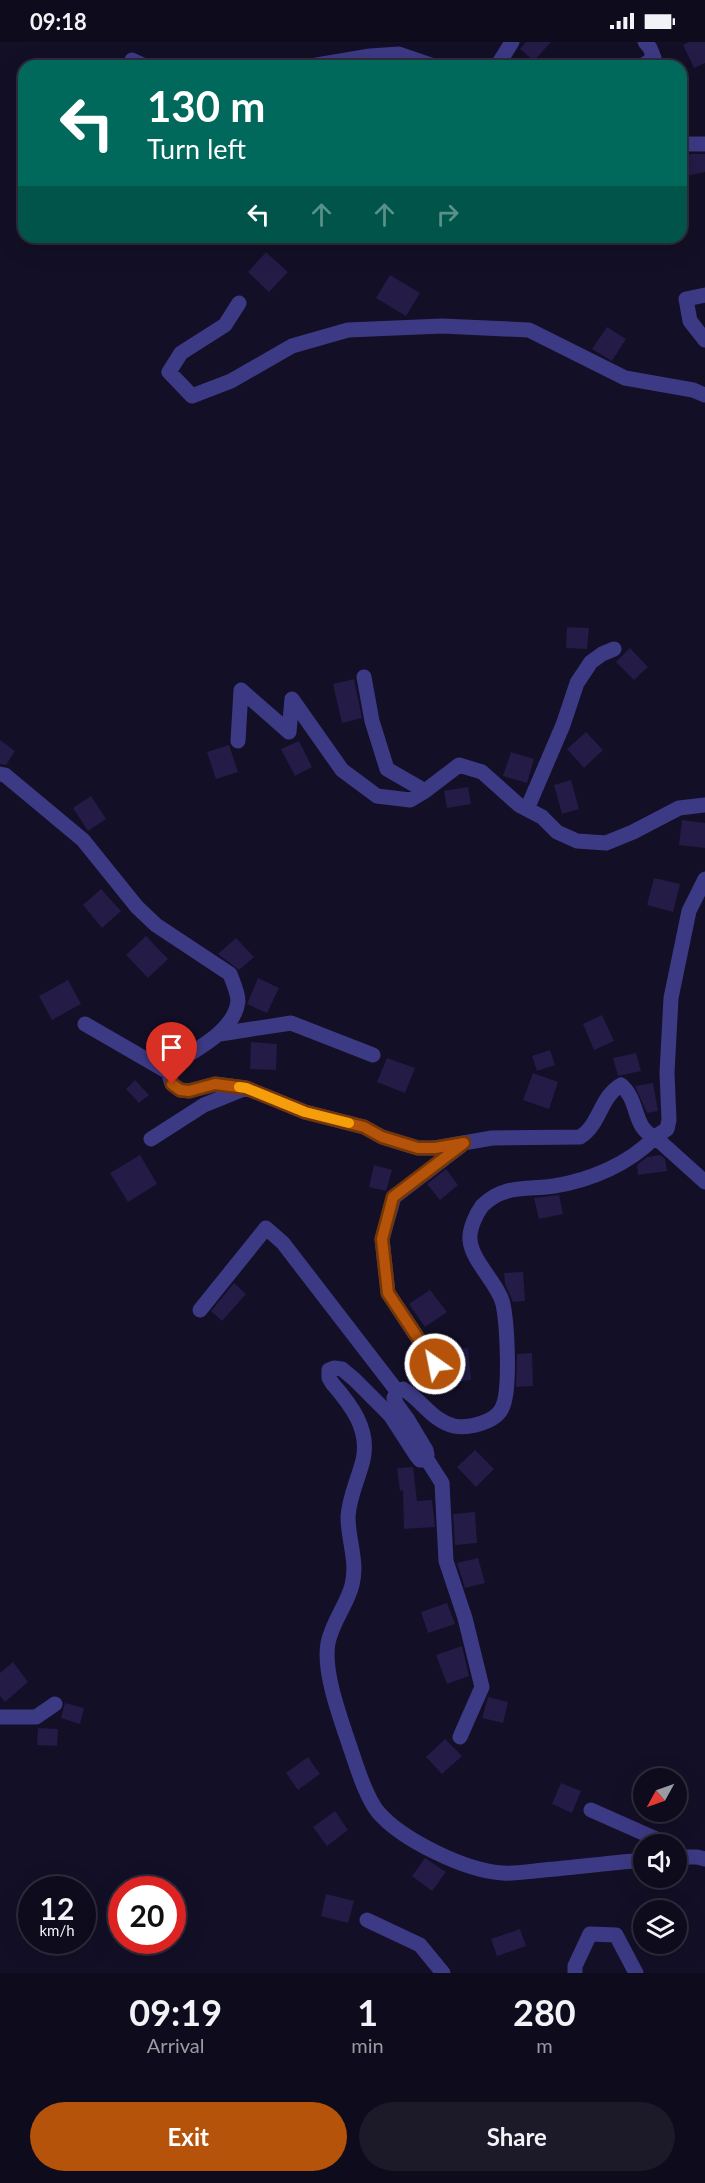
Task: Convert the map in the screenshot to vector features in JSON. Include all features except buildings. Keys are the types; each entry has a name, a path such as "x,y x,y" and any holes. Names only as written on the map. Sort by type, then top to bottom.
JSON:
{"street":[{"path":"501,60 512,42"},
{"path":"645,42 654,58 651,60"},
{"path":"346,60 399,54 416,60"},
{"path":"687,144 705,144"},
{"path":"705,295 686,300 690,321 705,340"},
{"path":"239,303 225,325 181,352 169,372 192,396 231,381 292,346 348,330 442,326 530,330 625,378 693,390 705,395"},
{"path":"527,809 563,725 578,683 591,662 614,649"},
{"path":"364,677 372,721 387,769 425,792"},
{"path":"238,741 241,690 289,732 292,699 342,770 377,796 410,800 425,792 459,765 482,772 519,805 542,817 557,832 577,841 606,843 679,808 705,805"},
{"path":"0,774 5,775 83,840 137,907 156,925 230,974 238,1001 231,1019 220,1034 172,1064 168,1072"},
{"path":"460,1737 482,1687 465,1618 446,1561 442,1483 426,1458 426,1450 394,1398 397,1391 402,1389 412,1394 431,1414 453,1426 474,1425 489,1420 501,1411 505,1400 507,1347 503,1302 477,1258 470,1240 473,1223 481,1208 493,1196 503,1191 554,1186 593,1176 637,1153 667,1129 671,998 689,911 705,879"},
{"path":"220,1034 291,1023 373,1055"},
{"path":"85,1024 168,1072 172,1084 180,1090 189,1091 215,1084 246,1088 305,1112 364,1127 382,1137 418,1148 435,1148 492,1138 580,1137 589,1132 611,1091 621,1085 629,1092 641,1126 705,1182"},
{"path":"151,1139 204,1105 246,1088"},
{"path":"435,1364 388,1293 382,1239 393,1197 464,1143"},
{"path":"200,1310 266,1227 283,1243 397,1391"},
{"path":"426,1458 420,1460 390,1415 354,1379 342,1369 329,1370 332,1383 358,1417 364,1445 363,1459 351,1497 348,1518 355,1567 353,1581 336,1619 328,1645 328,1673 360,1775 378,1811 398,1829 430,1851 472,1866 502,1873 633,1861"},
{"path":"0,1717 36,1717 55,1704"},
{"path":"591,1810 645,1834"},
{"path":"687,1852 701,1858"},
{"path":"367,1920 420,1945 443,1973"},
{"path":"575,1973 575,1966 590,1934 616,1935 636,1973"}],"slow traffic":[{"path":"239,1087 305,1112 349,1123"}],"route":[{"path":"172,1084 180,1090 189,1091 215,1084 246,1088 305,1112 364,1127 382,1137 418,1148 435,1148 464,1143 393,1197 382,1239 388,1293 435,1364"}]}
